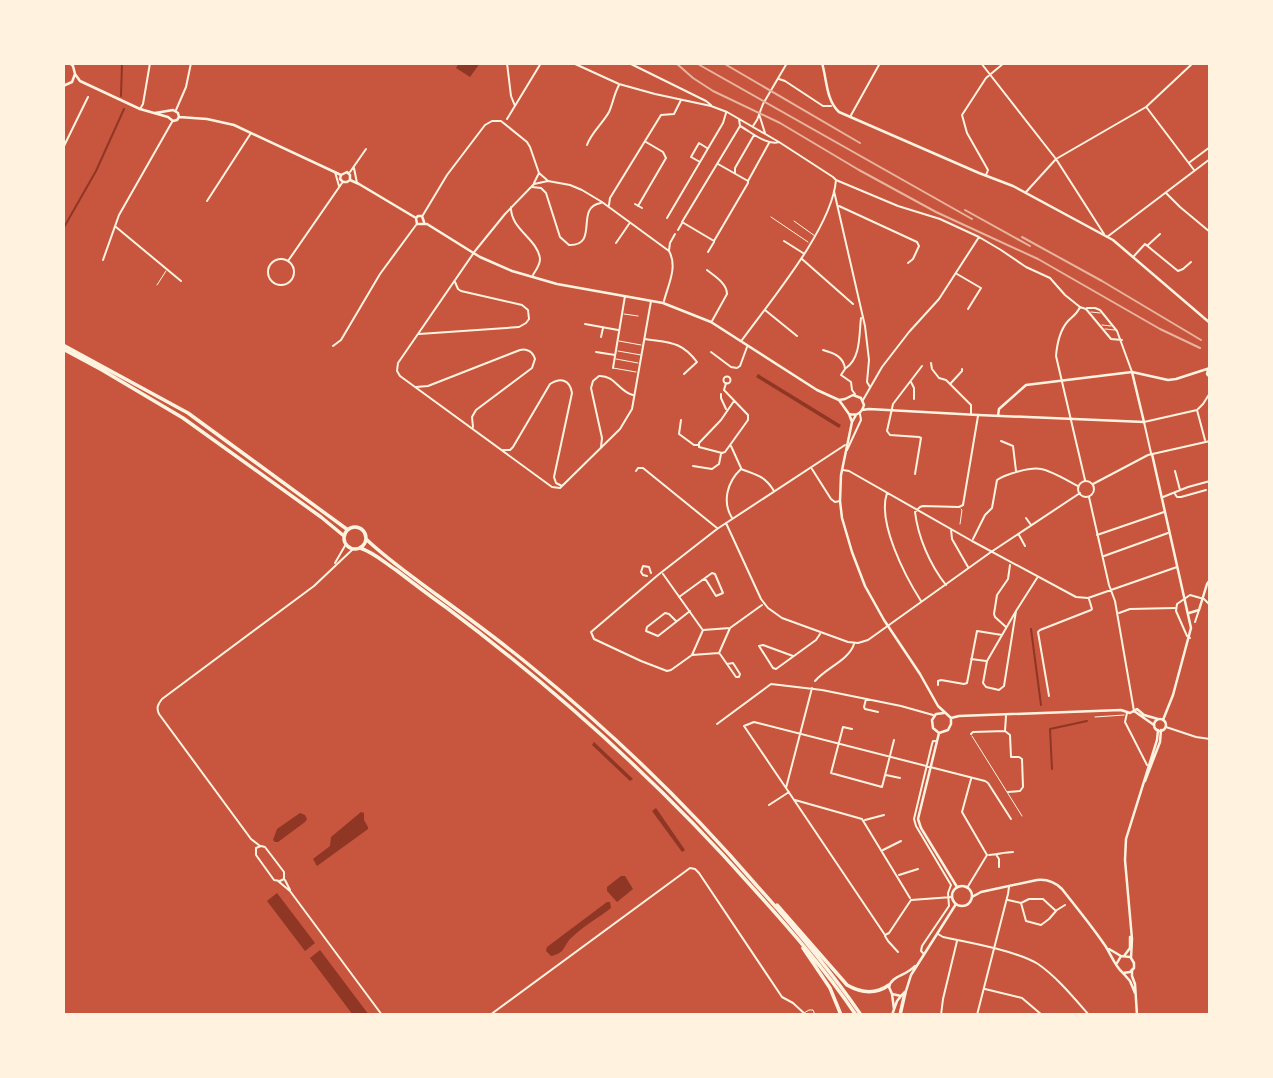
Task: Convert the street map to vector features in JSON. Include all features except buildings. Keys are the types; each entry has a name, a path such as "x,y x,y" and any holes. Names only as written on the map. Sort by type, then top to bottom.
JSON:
{"main road":[{"path":"63,347 188,413 348,530"},
{"path":"63,347 183,418 345,536"},
{"path":"856,1015 801,943 678,806 602,734 495,644 367,550 346,544 345,536 348,530 360,528 365,533 366,540 386,557 497,639 572,701 665,786 785,912 847,985 866,992 880,990 889,985"},
{"path":"360,548 366,540"},
{"path":"742,868 819,957 861,1015"},
{"path":"801,943 830,988 841,1015"},
{"path":"900,1015 903,994"}],"street":[{"path":"70,63 80,81 173,121"},
{"path":"140,109 150,63"},
{"path":"179,117 176,111 186,87 191,63"},
{"path":"507,63 511,96 515,106"},
{"path":"507,120 541,63"},
{"path":"573,63 619,84 710,105 727,112 836,180 898,206 940,219 979,237 1026,267 1050,278 1080,307 1095,308 1114,326 1122,340 1132,372 1189,613 1190,638 1163,720"},
{"path":"629,63 710,105"},
{"path":"753,127 759,111 787,63"},
{"path":"822,63 829,98 839,113 1026,192 1113,240 1210,323"},
{"path":"850,118 880,63"},
{"path":"981,63 1056,159 1107,237"},
{"path":"985,176 988,170 967,133 962,115 990,74 1004,63"},
{"path":"1026,192 1056,159 1146,107 1193,63"},
{"path":"72,82 75,74"},
{"path":"778,79 823,106 832,105"},
{"path":"63,86 80,81"},
{"path":"587,145 610,109 619,84"},
{"path":"63,148 88,97"},
{"path":"608,207 610,198 661,115 674,114 681,99"},
{"path":"1146,107 1195,171"},
{"path":"168,117 170,111"},
{"path":"153,113 176,111"},
{"path":"759,111 765,134"},
{"path":"667,218 727,112"},
{"path":"103,260 120,212 173,121 179,117 225,123 251,132 341,175"},
{"path":"749,124 758,117"},
{"path":"738,118 740,125 755,134 774,144 779,142"},
{"path":"422,216 447,176 489,122 497,121 530,145 539,173 548,181"},
{"path":"678,230 740,125"},
{"path":"207,201 251,132"},
{"path":"735,173 735,168 755,134"},
{"path":"642,208 636,205 666,158 663,152 645,141"},
{"path":"708,252 769,142"},
{"path":"700,162 691,157 699,143 708,148"},
{"path":"1189,163 1210,148"},
{"path":"350,180 349,173 366,149"},
{"path":"1107,237 1210,159"},
{"path":"718,164 748,181"},
{"path":"353,167 357,183"},
{"path":"730,170 735,168"},
{"path":"335,172 339,187"},
{"path":"341,175 349,173"},
{"path":"534,184 539,173"},
{"path":"341,175 343,182"},
{"path":"289,261 343,182 350,180 357,183 416,218 417,224 380,274 341,340 333,346"},
{"path":"742,340 815,236 824,219 836,180"},
{"path":"651,300 632,409 620,429 558,488 552,487 415,387 398,374 396,368 474,253 512,206 534,184 548,181 570,185 590,194 669,251 673,258 673,267 663,303"},
{"path":"529,187 541,188 546,193 560,237 569,246 578,245 583,240 590,207 602,202"},
{"path":"834,191 865,326 869,360 867,382 870,387"},
{"path":"1166,193 1210,232"},
{"path":"599,200 610,198"},
{"path":"512,206 513,218 539,256 539,264 533,277"},
{"path":"838,206 916,242 919,246 908,263"},
{"path":"416,218 418,215 422,216"},
{"path":"422,216 424,222 499,266 565,285 663,303 711,322 817,390 844,402"},
{"path":"417,224 424,222"},
{"path":"682,222 714,241"},
{"path":"616,243 630,223"},
{"path":"115,226 181,281"},
{"path":"669,251 670,243 676,234"},
{"path":"1133,257 1143,245 1147,245 1160,234"},
{"path":"979,237 939,299 889,357 864,395 859,413 852,422 842,470 840,501 842,519 856,565 868,593 888,626 938,706 951,718 1121,710 1127,714"},
{"path":"784,241 804,254"},
{"path":"659,244 670,243"},
{"path":"1147,245 1178,271 1191,262"},
{"path":"801,258 853,304"},
{"path":"279,260 289,261 294,270 292,280 288,284 275,283 269,273 271,265 279,260"},
{"path":"707,270 725,285 727,290 711,322"},
{"path":"956,273 981,288 968,309"},
{"path":"419,334 515,327 528,321 529,313 522,305 461,291 455,281"},
{"path":"613,368 625,296"},
{"path":"1080,307 1079,312 1065,325 1058,341 1056,360 1085,480"},
{"path":"764,309 797,336"},
{"path":"1086,309 1111,339 1122,340"},
{"path":"852,422 844,402 852,390 851,382 841,375 855,360 861,318"},
{"path":"585,324 619,331"},
{"path":"601,337 603,328"},
{"path":"644,338 678,345 687,350 697,362 684,374"},
{"path":"711,352 731,367 737,368 748,344"},
{"path":"415,387 429,385 520,350 530,352 535,359 532,368 476,410 472,417 473,429"},
{"path":"823,350 844,361 845,369"},
{"path":"596,352 615,357"},
{"path":"931,363 932,369 939,377 971,405 971,415"},
{"path":"915,474 921,438 889,434 887,430 892,404 922,366"},
{"path":"950,384 962,369"},
{"path":"998,416 999,409 1026,384 1132,372 1168,380 1209,369"},
{"path":"1209,369 1207,374 1210,377"},
{"path":"601,449 602,438 591,388 593,381 599,376 609,377 628,394 634,395"},
{"path":"503,450 513,447 550,384 566,381 572,393 554,477 556,483 563,486"},
{"path":"910,382 914,388 914,399"},
{"path":"693,466 712,469 719,464 722,453 731,446 749,418 724,390 726,383"},
{"path":"852,390 869,408 890,411 1144,422 1196,410 1210,393"},
{"path":"721,394 727,410"},
{"path":"850,395 864,395"},
{"path":"698,445 734,401"},
{"path":"849,414 869,408"},
{"path":"1196,410 1205,441"},
{"path":"845,454 861,418 859,413"},
{"path":"916,510 923,506 959,508 963,505 978,415"},
{"path":"681,420 679,433 700,448 722,453"},
{"path":"1001,441 1013,446 1016,472"},
{"path":"1093,484 1152,454 1210,441"},
{"path":"719,653 692,656 670,671 594,639 591,634 658,575 717,529 847,444"},
{"path":"731,446 741,469 762,477 774,492"},
{"path":"636,471 643,468 717,529"},
{"path":"811,468 831,499 840,501"},
{"path":"732,519 725,497 741,469"},
{"path":"972,541 985,515 992,508 998,478 1016,472 1042,469 1078,485"},
{"path":"842,470 849,471 1071,596 1088,598 1178,566"},
{"path":"1175,471 1180,491"},
{"path":"1085,480 1093,484 1094,491 1089,497"},
{"path":"1078,485 1085,480"},
{"path":"1162,497 1210,481"},
{"path":"1078,485 1080,494 1089,497"},
{"path":"1174,493 1181,497 1206,490"},
{"path":"887,492 884,503 887,524 897,555 922,602"},
{"path":"726,523 770,611 821,633 854,643 869,640 991,552 1080,494"},
{"path":"1089,497 1115,601 1133,702 1136,710 1160,730"},
{"path":"916,510 924,545 946,585"},
{"path":"1097,535 1165,511"},
{"path":"1026,518 1032,526"},
{"path":"951,529 956,547 969,568"},
{"path":"1103,556 1170,533"},
{"path":"1018,535 1025,546"},
{"path":"332,567 346,544"},
{"path":"353,548 314,586 162,699 158,707 159,714 251,839 265,848 284,872 290,891 382,1015"},
{"path":"1006,628 994,614 997,595 1008,579 1011,562"},
{"path":"647,576 641,572 643,566 649,567 651,573"},
{"path":"662,572 703,630"},
{"path":"679,597 702,580 713,572 723,593 716,596 706,580 702,580"},
{"path":"651,573 658,575"},
{"path":"647,576 651,573"},
{"path":"647,576 648,584"},
{"path":"1016,611 1003,686 999,690 986,687 983,683 987,662 1016,611 1038,577"},
{"path":"1195,622 1210,580"},
{"path":"1190,638 1176,608 1178,603 1190,595 1210,605"},
{"path":"1049,696 1038,632 1091,610 1088,598"},
{"path":"719,653 730,628 764,603"},
{"path":"1116,614 1132,609 1176,608"},
{"path":"676,621 666,613 647,626 646,631 658,636 690,611"},
{"path":"1189,613 1199,611"},
{"path":"703,630 730,628"},
{"path":"692,656 703,630"},
{"path":"937,685 941,680 966,684 978,631 1003,635"},
{"path":"793,656 759,646 774,669 793,656 816,640 821,633"},
{"path":"815,681 851,651 854,643"},
{"path":"719,653 727,664"},
{"path":"971,659 987,662"},
{"path":"717,724 768,685 812,688 936,714 944,713"},
{"path":"786,788 812,688"},
{"path":"866,698 865,709 878,712"},
{"path":"938,706 932,720 935,730 939,733 946,732 951,718"},
{"path":"1127,714 1136,710"},
{"path":"1136,710 1163,720 1166,727"},
{"path":"1127,714 1125,722 1149,766"},
{"path":"1005,731 1006,715"},
{"path":"1154,725 1158,719"},
{"path":"898,952 744,726 754,722 988,783 1011,819"},
{"path":"852,729 843,727 831,773 882,787 894,740"},
{"path":"1144,784 1160,730 1166,727 1210,739"},
{"path":"1137,1015 1132,976 1134,963 1125,843 1130,821 1160,742 1160,730"},
{"path":"971,734 1005,731 1010,735 1011,757 1022,759 1023,787 1020,791 1008,792"},
{"path":"924,954 921,951 922,946 949,906 950,897 950,884 914,819 939,733"},
{"path":"928,767 918,815 919,823 957,887"},
{"path":"885,774 900,778"},
{"path":"971,778 962,812 988,855"},
{"path":"769,805 789,792"},
{"path":"794,800 859,817 864,821 911,900"},
{"path":"864,821 884,815"},
{"path":"251,839 256,855 274,880 290,891"},
{"path":"883,850 901,841"},
{"path":"255,850 260,846"},
{"path":"988,855 1013,852"},
{"path":"969,890 988,855"},
{"path":"996,855 999,867"},
{"path":"490,1015 690,868 699,873 782,997 805,1014"},
{"path":"898,876 918,869"},
{"path":"278,881 284,877"},
{"path":"950,897 961,906 967,905 972,897 981,892 1041,879 1057,884 1112,953 1132,958"},
{"path":"950,897 957,887 962,886 981,892"},
{"path":"977,1015 1007,900 1008,886"},
{"path":"969,890 972,897"},
{"path":"911,900 950,897"},
{"path":"1007,900 1021,903 1029,899 1043,899 1056,911"},
{"path":"885,935 911,900"},
{"path":"1021,903 1026,920 1041,925 1065,905"},
{"path":"892,1015 921,959 956,904"},
{"path":"937,933 943,937 1024,958 1042,967 1089,1015"},
{"path":"1117,964 1129,948 1131,934"},
{"path":"941,1015 958,940"},
{"path":"1106,946 1118,969 1130,981 1135,994"},
{"path":"894,1009 889,985 894,978 900,978 921,959"},
{"path":"1123,972 1132,970"},
{"path":"900,978 907,984"},
{"path":"984,988 1022,998 1042,1015"},
{"path":"892,994 903,994"}],"lane":[{"path":"771,217 810,243"},
{"path":"794,221 815,236"},
{"path":"157,285 167,269"},
{"path":"1088,312 1103,314"},
{"path":"622,314 638,317"},
{"path":"1099,324 1114,326"},
{"path":"1103,329 1117,331"},
{"path":"617,341 641,345"},
{"path":"616,350 641,355"},
{"path":"615,357 638,363"},
{"path":"613,368 638,372"},
{"path":"959,508 962,510 960,524"},
{"path":"1095,716 1127,714"},
{"path":"971,734 1022,816"},
{"path":"805,1014 811,1010 816,1015"}],"shaded area":[{"path":"459,63 480,63 470,77 456,68"},
{"path":"758,374 841,425 839,428 756,377"},
{"path":"594,742 633,779 630,781 592,745"},
{"path":"656,808 685,850 682,852 652,811"},
{"path":"361,812 364,813 368,829 317,866 313,859 330,846 331,837"},
{"path":"300,813 305,815 305,822 275,842 273,840 277,829"},
{"path":"625,876 633,889 617,902 607,891 607,887"},
{"path":"277,893 315,943 305,951 267,901"},
{"path":"610,902 611,908 570,939 561,951 551,956 546,951 547,947"},
{"path":"320,950 369,1015 353,1015 310,958"}],"waterway":[{"path":"121,96 122,63"},
{"path":"63,229 96,171 124,109"},
{"path":"1031,629 1041,705"},
{"path":"1052,769 1050,729 1087,721"}],"railway":[{"path":"676,63 713,91 780,123 936,212 1038,259 1160,329 1200,348"},
{"path":"696,63 972,219"},
{"path":"723,63 860,143"},
{"path":"965,210 1030,246"},
{"path":"1022,237 1201,340"}]}
